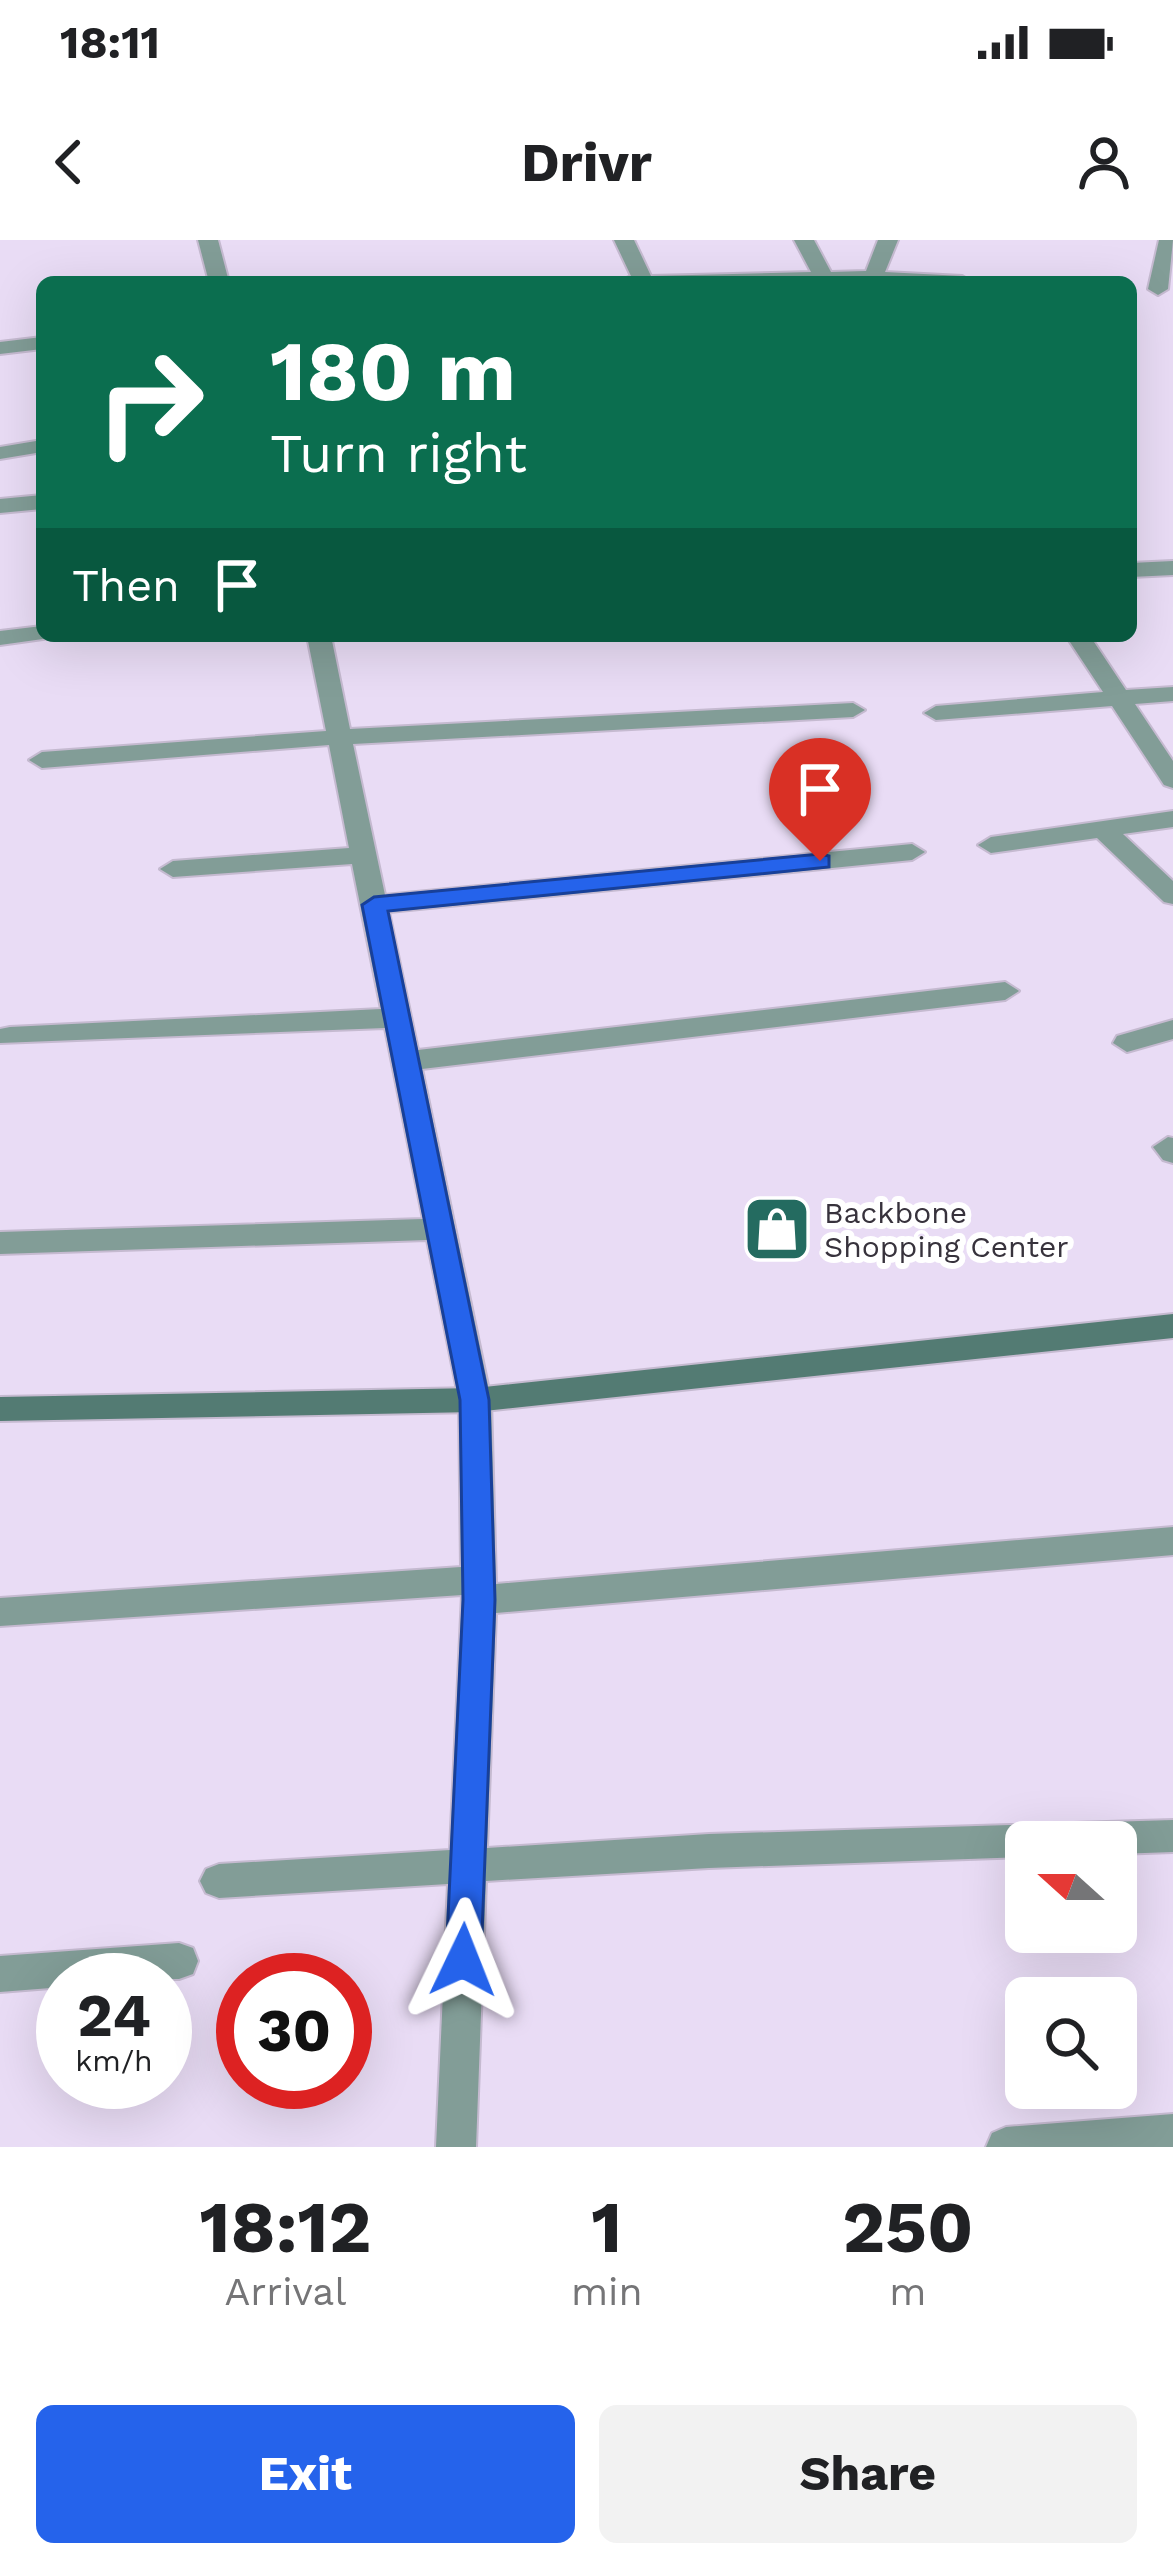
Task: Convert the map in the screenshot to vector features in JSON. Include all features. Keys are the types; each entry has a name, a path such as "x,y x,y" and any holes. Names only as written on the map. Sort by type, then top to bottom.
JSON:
{"main road":[{"path":"0,1409 475,1400 1173,1326"}],"street":[{"path":"208,240 218,276"},
{"path":"624,240 634,276"},
{"path":"804,240 823,276"},
{"path":"871,276 888,240"},
{"path":"1165,289 1169,240"},
{"path":"0,348 36,344"},
{"path":"0,453 36,447"},
{"path":"0,506 36,503"},
{"path":"1137,570 1173,568"},
{"path":"0,638 36,635"},
{"path":"320,642 475,1400 478,1590 456,2147"},
{"path":"1082,642 1173,780"},
{"path":"936,713 1173,694"},
{"path":"42,760 340,737 853,710"},
{"path":"991,845 1173,819"},
{"path":"1105,831 1173,896"},
{"path":"374,905 912,853"},
{"path":"172,869 364,855"},
{"path":"406,1061 1005,991"},
{"path":"10,1036 398,1018"},
{"path":"1127,1043 1173,1029"},
{"path":"0,1243 440,1228"},
{"path":"0,1612 478,1590 1173,1541"},
{"path":"219,1881 710,1851 1173,1836"},
{"path":"0,1974 36,1971"},
{"path":"1006,2147 1173,2134"}],"place":[{"name":"Backbone Shopping Center","path":"777,1229"}],"route":[{"path":"463,1960 479,1600 475,1400 374,905 820,861"}]}
